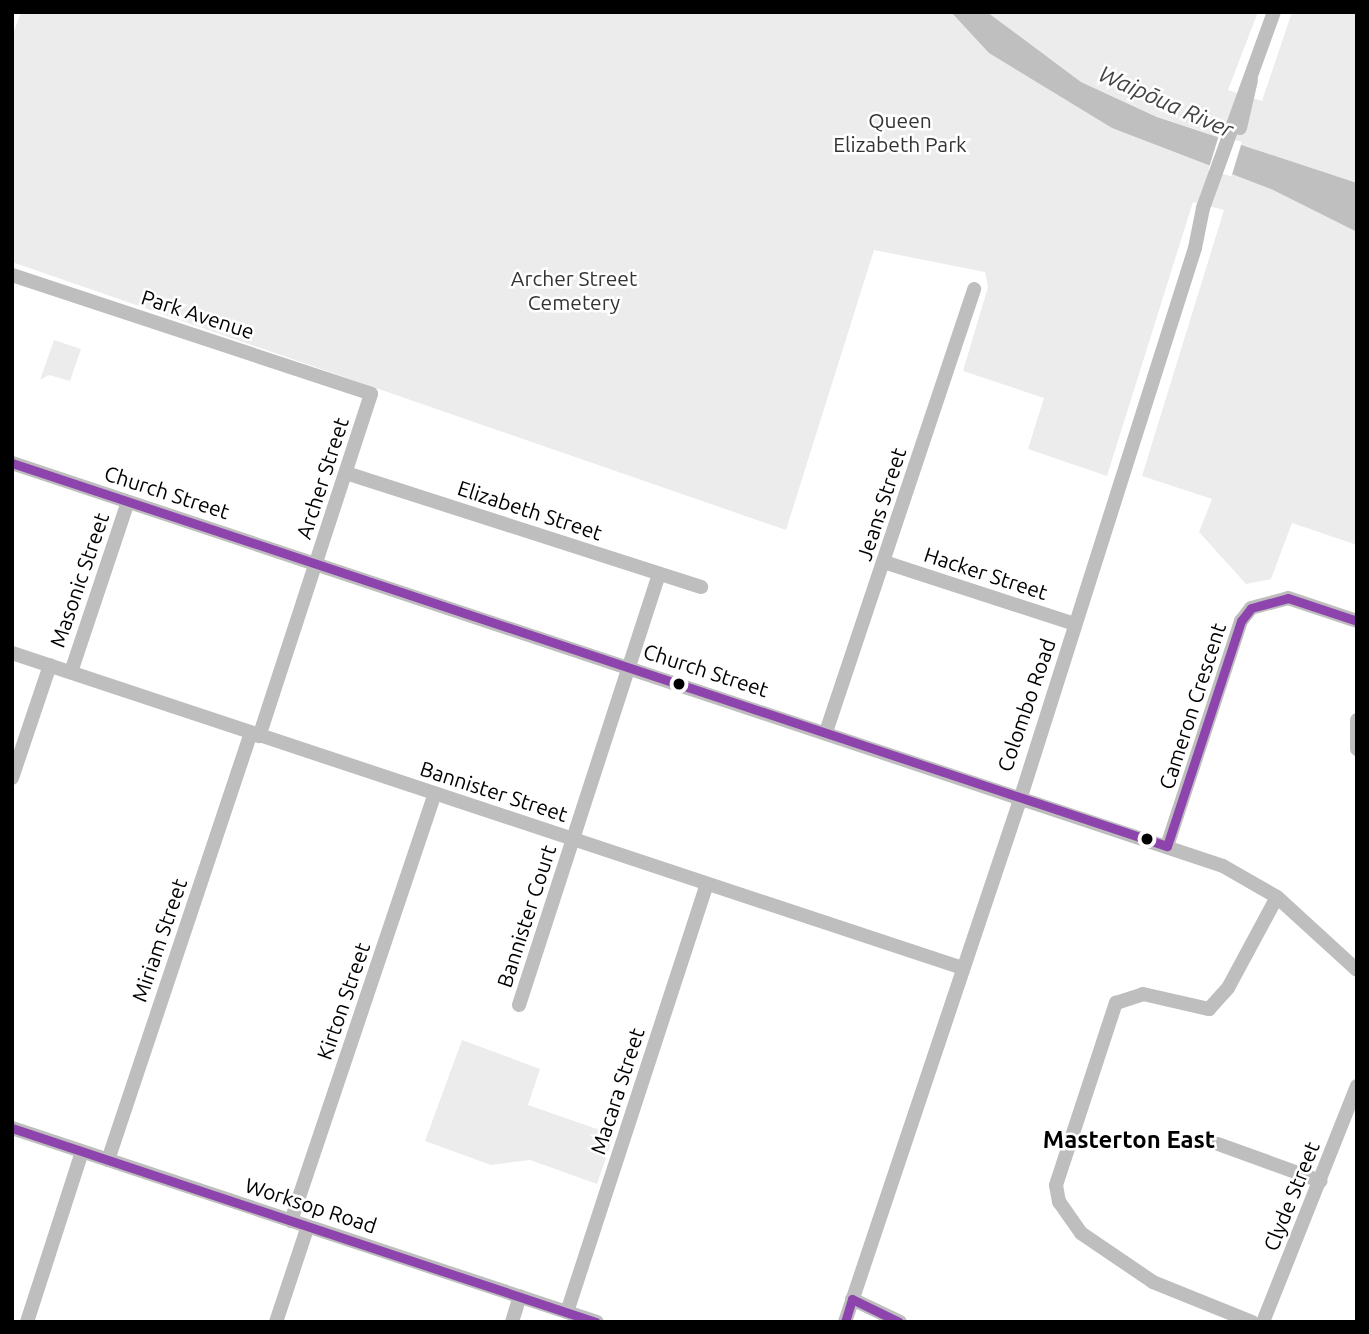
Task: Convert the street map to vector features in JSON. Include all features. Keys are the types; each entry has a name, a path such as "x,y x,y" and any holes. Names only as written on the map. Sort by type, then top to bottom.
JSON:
{"street":[{"name":"Colombo Road","path":"845,1322 1274,12"},
{"name":"Park Avenue","path":"12,275 371,394"},
{"name":"Jeans Street","path":"826,732 974,289"},
{"name":"Archer Street","path":"255,734 316,563 371,394"},
{"name":"Church Street","path":"12,463 1223,866 1278,897 1357,970"},
{"name":"Elizabeth Street","path":"346,473 701,587"},
{"name":"Masonic Street","path":"71,672 128,502"},
{"name":"Hacker Street","path":"884,562 1075,624"},
{"name":"Bannister Court","path":"519,1005 659,574"},
{"name":"Cameron Crescent","path":"1167,846 1241,621 1251,608 1288,598 1357,621"},
{"name":"Bannister Street","path":"12,653 962,968"},
{"path":"12,778 50,665"},
{"path":"1357,720 1357,749"},
{"name":"Miriam Street","path":"108,1160 255,734"},
{"name":"Kirton Street","path":"291,1221 435,794"},
{"name":"Macara Street","path":"567,1312 707,884"},
{"path":"1252,1322 1153,1282 1081,1233 1063,1210 1056,1185 1116,1003 1143,994 1209,1009 1228,988 1278,897"},
{"name":"Clyde Street","path":"1263,1322 1357,1086"},
{"name":"Worksop Road","path":"12,1128 597,1322"},
{"path":"1217,1144 1320,1181"},
{"path":"27,1322 82,1152"},
{"path":"276,1322 308,1226"},
{"path":"512,1322 520,1296"},
{"path":"852,1298 900,1322"}],"green space":[{"path":"21,12 951,12 990,53 1112,128 1273,190 1357,232 1357,545 1292,523 1271,579 1246,584 1199,532 1212,499 1142,476 1224,210 1193,202 1107,476 1028,449 1044,398 963,371 988,287 985,272 874,250 786,530 12,262 12,37"},
{"path":"987,12 1258,12 1228,90 1262,101 1292,12 1357,12 1357,183 1158,117 1081,82"},
{"path":"54,340 81,349 70,381 49,375 40,380"},
{"path":"462,1040 540,1069 528,1105 614,1135 597,1184 530,1160 491,1165 425,1141"}],"shaded area":[{"path":"951,12 987,12 1081,82 1157,117 1357,183 1357,232 1273,190 1112,128 989,53"}],"pier":[{"path":"1219,135 1242,142 1231,176 1208,169"}],"transit line":[{"path":"12,463 1167,846 1241,621 1251,608 1288,598 1357,621"},
{"path":"12,1128 596,1322"},
{"path":"845,1322 852,1299 899,1322"}],"district":[{"name":"Masterton East","path":"1129,1140"}],"water label":[{"name":"Waipōua River","path":"1166,102"}],"park label":[{"name":"Queen Elizabeth Park","path":"900,132"},
{"name":"Archer Street Cemetery","path":"574,290"}]}
